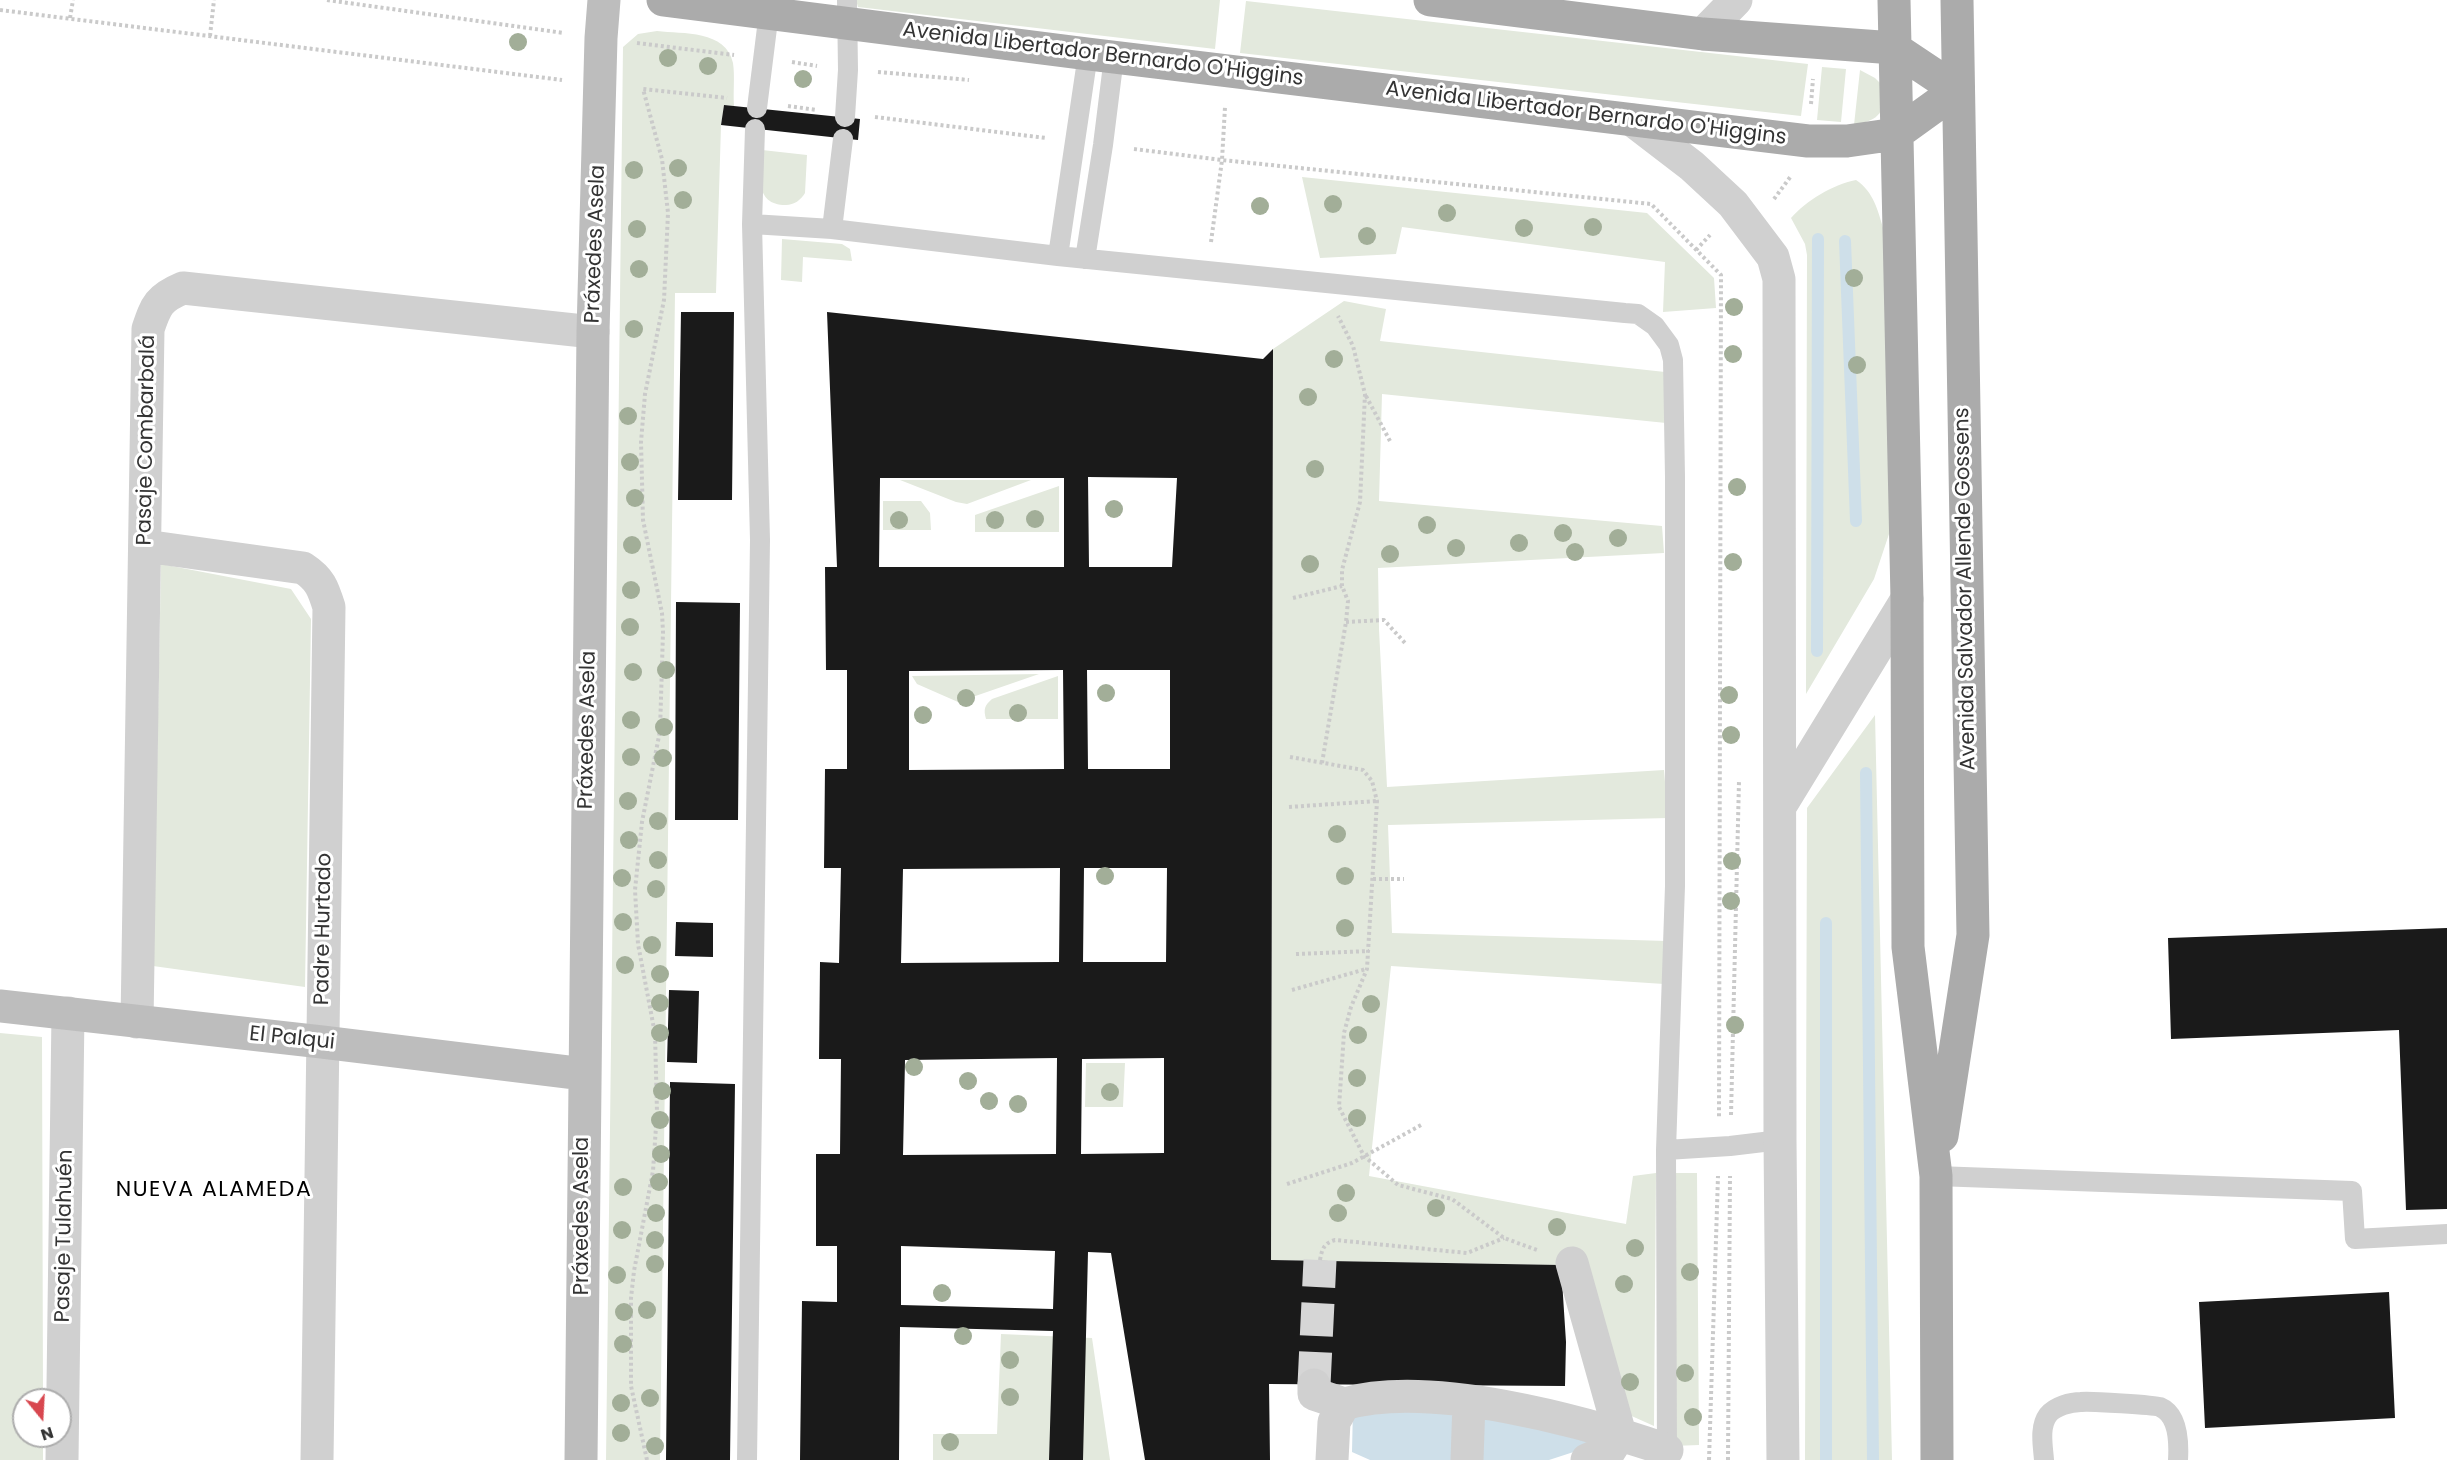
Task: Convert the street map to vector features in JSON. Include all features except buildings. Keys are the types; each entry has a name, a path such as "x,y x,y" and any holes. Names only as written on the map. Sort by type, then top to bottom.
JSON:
{"main road":[{"name":"Avenida Libertador Bernardo O'Higgins","path":"663,0 847,12 1101,56 1808,141 1847,141 1896,134 1957,90"},
{"path":"1430,0 1702,34 1894,48 1957,90"},
{"name":"Avenida Salvador Allende Gossens","path":"1894,0 1907,599 1908,947 1936,1176 1937,1460"},
{"name":"Avenida Salvador Allende Gossens","path":"1936,1176 1973,935 1957,0"}],"street":[{"name":"Práxedes Asela","path":"581,1460 593,332 604,0"},
{"path":"1702,34 1736,0"},
{"path":"1632,120 1692,166 1733,204 1773,257 1779,279 1780,1140 1783,1460"},
{"name":"Pasaje Combarbalá","path":"138,1022 148,329 156,306 167,294 183,288 593,332"},
{"name":"Padre Hurtado","path":"145,546 303,568 316,576 322,585 329,607 317,1460"},
{"path":"1781,805 1907,599"},
{"name":"El Palqui","path":"0,1006 584,1074"},
{"name":"Pasaje Tulahuén","path":"62,1460 68,1013"},
{"path":"1572,1263 1620,1434 1610,1450 1587,1460"},
{"path":"1314,1385 1314,1394 1344,1404 1367,1397 1411,1396 1495,1405 1620,1434 1667,1455"},
{"path":"1467,1460 1469,1402"},
{"path":"1332,1460 1334,1422 1344,1404"}],"lane":[{"path":"757,105 770,6"},
{"path":"845,115 848,70 847,12"},
{"path":"1058,256 1077,142 1101,56"},
{"path":"1085,259 1103,146 1101,56"},
{"path":"747,1460 760,540 752,224 755,129"},
{"path":"832,229 843,138"},
{"path":"752,224 832,229 1085,259 1638,314 1655,326 1669,345 1673,360 1675,477 1675,886 1666,1150 1667,1455"},
{"path":"1666,1150 1780,1140"},
{"path":"1936,1176 2352,1191 2355,1239 2447,1234"},
{"path":"2044,1460 2042,1428 2048,1415 2060,1406 2081,1402 2160,1407 2172,1418 2179,1440 2178,1460"}],"path":[{"path":"70,18 73,0"},
{"path":"210,36 214,0"},
{"path":"327,0 848,70 977,80"},
{"path":"0,10 757,105 1077,142"},
{"path":"643,89 662,159 668,213 664,300 645,394 641,442 643,520 662,613 663,632 660,730 642,822 635,890 638,944 655,1034 657,1112 653,1172 631,1298 631,1386 648,1460"},
{"path":"1208,270 1222,160 1225,105 1236,106"},
{"path":"1103,146 1651,204 1721,275 1728,1460"},
{"path":"1696,250 1722,222 1733,204"},
{"path":"1337,315 1353,346 1365,394 1390,441"},
{"path":"1322,763 1346,622 1348,601 1342,586 1342,570 1360,502 1365,394"},
{"path":"1293,598 1342,586"},
{"path":"1346,622 1384,620 1405,643"},
{"path":"1290,757 1363,770 1372,781 1377,801 1367,969 1351,1007 1344,1033 1339,1107 1364,1156 1398,1185 1452,1199 1504,1238 1572,1263"},
{"path":"1708,1460 1725,1146 1739,778"},
{"path":"1289,807 1377,801"},
{"path":"1372,879 1404,879"},
{"path":"1296,954 1369,951"},
{"path":"1292,990 1367,969"},
{"path":"1287,1184 1352,1163 1424,1124"},
{"path":"1320,1260 1322,1248 1335,1240 1467,1252 1504,1238"}],"shaded area":[{"path":"856,0 1220,0 1215,49 858,7"},
{"path":"1246,1 1808,64 1801,116 1240,53"},
{"path":"657,31 702,36 722,44 729,52 733,63 734,106 724,105 721,125 716,293 675,293 660,1460 606,1460 623,47 638,34"},
{"path":"1822,67 1846,69 1841,122 1817,120"},
{"path":"1860,70 1875,78 1883,86 1883,103 1876,117 1854,125"},
{"path":"762,150 807,155 805,193 797,202 786,205 775,204 768,200 760,178"},
{"path":"1302,177 1647,213 1714,278 1716,308 1663,312 1665,262 1402,227 1396,254 1320,258"},
{"path":"1856,180 1871,196 1884,231 1891,528 1874,579 1806,694 1807,255 1805,244 1791,218 1820,194"},
{"path":"782,239 842,244 850,249 852,261 803,257 802,282 781,280"},
{"path":"1344,301 1386,309 1380,341 1665,372 1666,423 1382,394 1379,501 1662,526 1664,553 1378,568 1387,787 1664,770 1668,818 1388,825 1392,933 1667,941 1664,984 1391,966 1369,1176 1626,1224 1633,1176 1656,1173 1654,1426 1616,1409 1561,1265 1271,1260 1273,349"},
{"path":"900,480 1031,480 967,504 956,502"},
{"path":"1059,486 1059,532 975,532 975,515"},
{"path":"883,501 921,501 930,513 931,530 883,530"},
{"path":"161,564 291,589 311,619 305,987 153,966"},
{"path":"1039,674 958,702 917,684 912,676"},
{"path":"1058,676 1058,719 986,719 985,708 992,699"},
{"path":"1875,715 1892,1460 1805,1460 1807,808"},
{"path":"0,1033 42,1037 43,1388 12,1388 12,1448 43,1448 43,1460 0,1460"},
{"path":"1086,1063 1125,1063 1123,1107 1085,1107"},
{"path":"1672,1173 1697,1173 1699,1445 1673,1446"},
{"path":"1001,1334 1092,1338 1110,1460 933,1460 933,1434 997,1434"},
{"path":"1353,1407 1461,1412 1460,1460 1370,1460 1352,1452"},
{"path":"1475,1417 1590,1431 1595,1445 1549,1460 1475,1460"}],"waterway":[{"path":"1817,651 1818,239"},
{"path":"1845,241 1856,521"},
{"path":"1866,773 1873,1460"},
{"path":"1826,923 1826,1460"}],"tunnel":[{"path":"1314,1385 1320,1260"}],"district":[{"name":"NUEVA ALAMEDA","path":"214,1190"}]}
